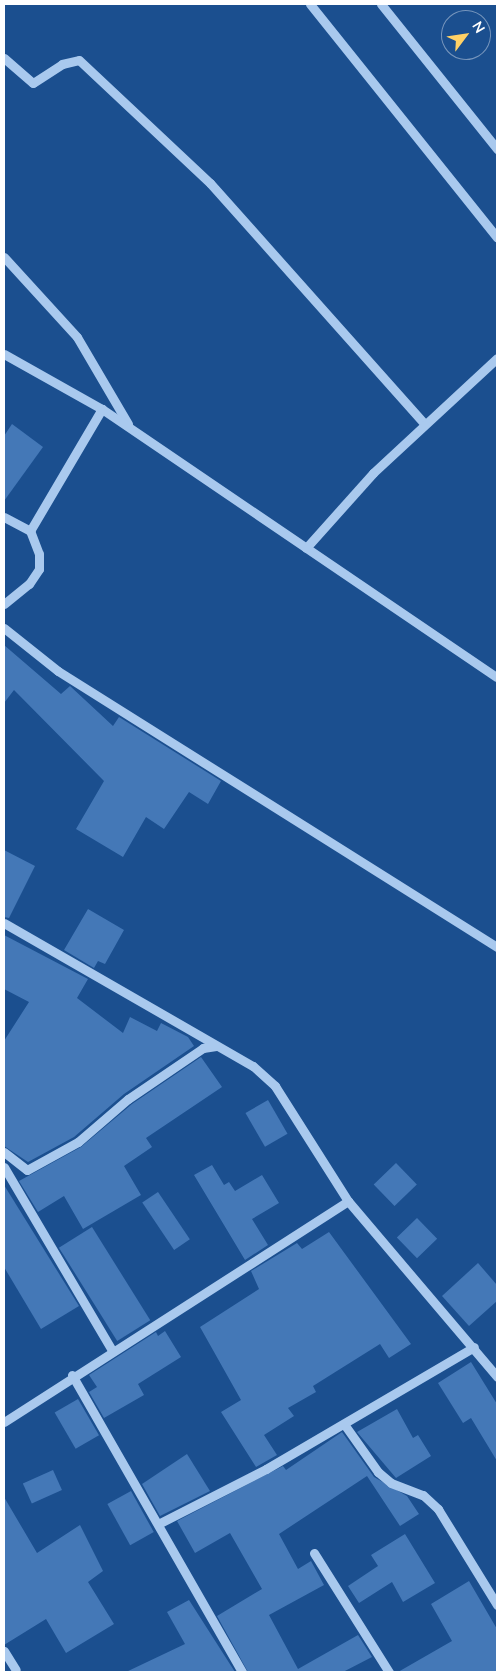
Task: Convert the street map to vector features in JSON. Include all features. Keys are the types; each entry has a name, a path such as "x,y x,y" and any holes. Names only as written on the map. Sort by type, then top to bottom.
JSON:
{"street":[{"path":"310,4 497,237"},
{"path":"381,4 496,144"},
{"path":"4,58 33,83 62,64 79,60 210,183 424,423"},
{"path":"4,257 77,337 130,428"},
{"path":"4,354 102,409 497,677"},
{"path":"306,548 424,423 497,358"},
{"path":"30,531 102,409"},
{"path":"4,517 30,531 39,554 39,569 29,584 4,604"},
{"path":"4,628 58,671 497,947"},
{"path":"4,923 253,1066 275,1086 348,1201 419,1289 474,1347 497,1377"},
{"path":"4,1152 27,1170 78,1142 128,1099 203,1048 216,1046"},
{"path":"4,1167 111,1349"},
{"path":"4,1422 111,1349 348,1201"},
{"path":"160,1523 344,1424 474,1347"},
{"path":"72,1375 160,1523 242,1672"},
{"path":"344,1424 378,1472 391,1483 423,1495 438,1509 497,1605"},
{"path":"314,1553 389,1672"},
{"path":"4,1651 16,1670"}],"building":[{"path":"12,424 43,447 4,501 4,436"},
{"path":"4,645 61,694 70,686 113,726 119,717 221,781 208,804 189,792 164,829 146,817 123,857 76,829 104,781 14,690 4,703"},
{"path":"4,850 35,866 9,918 4,917"},
{"path":"88,909 124,930 105,964 98,961 94,968 64,950"},
{"path":"4,935 88,979 77,998 123,1033 130,1017 157,1031 161,1023 188,1037 194,1046 124,1094 74,1137 28,1162 4,1146 4,1041 29,1002 4,989"},
{"path":"201,1057 222,1087 146,1138 152,1147 124,1166 141,1195 83,1229 64,1196 38,1212 19,1181 81,1147 132,1104"},
{"path":"268,1100 287,1134 265,1147 245,1113"},
{"path":"396,1163 417,1185 395,1206 374,1185"},
{"path":"212,1165 224,1185 229,1182 235,1191 262,1175 279,1203 252,1219 268,1245 245,1260 194,1175"},
{"path":"4,1185 79,1306 41,1329 4,1267"},
{"path":"158,1192 190,1239 174,1250 142,1203"},
{"path":"417,1218 437,1239 417,1258 397,1237"},
{"path":"92,1227 150,1320 117,1341 59,1248"},
{"path":"329,1232 411,1344 389,1358 380,1344 313,1386 316,1392 288,1408 294,1416 264,1435 277,1455 256,1467 221,1412 241,1400 200,1327 259,1289 251,1271 297,1243 302,1249"},
{"path":"478,1263 497,1285 497,1301 469,1326 442,1296"},
{"path":"165,1331 181,1357 138,1384 144,1395 104,1418 89,1392 97,1387 89,1375 156,1332 158,1336"},
{"path":"471,1362 497,1404 497,1461 471,1418 463,1423 438,1383"},
{"path":"78,1399 99,1435 76,1449 55,1412"},
{"path":"397,1409 413,1438 418,1435 431,1456 396,1478 357,1432"},
{"path":"342,1432 374,1477 407,1496 419,1514 400,1526 367,1476 279,1534 298,1569 311,1561 324,1585 269,1615 298,1669 358,1635 372,1657 343,1672 248,1672 217,1616 262,1589 230,1533 195,1553 177,1521 283,1466 286,1470"},
{"path":"187,1454 210,1491 160,1516 142,1484"},
{"path":"53,1470 62,1490 32,1504 23,1483"},
{"path":"131,1491 154,1532 130,1545 107,1504"},
{"path":"4,1497 37,1553 80,1525 103,1571 88,1582 114,1624 66,1653 46,1619 4,1645"},
{"path":"405,1534 435,1583 403,1602 392,1582 359,1603 348,1586 378,1566 371,1555"},
{"path":"469,1581 497,1629 497,1672 398,1672 452,1641 431,1604"},
{"path":"189,1600 235,1672 126,1672 185,1644 167,1612"}]}
